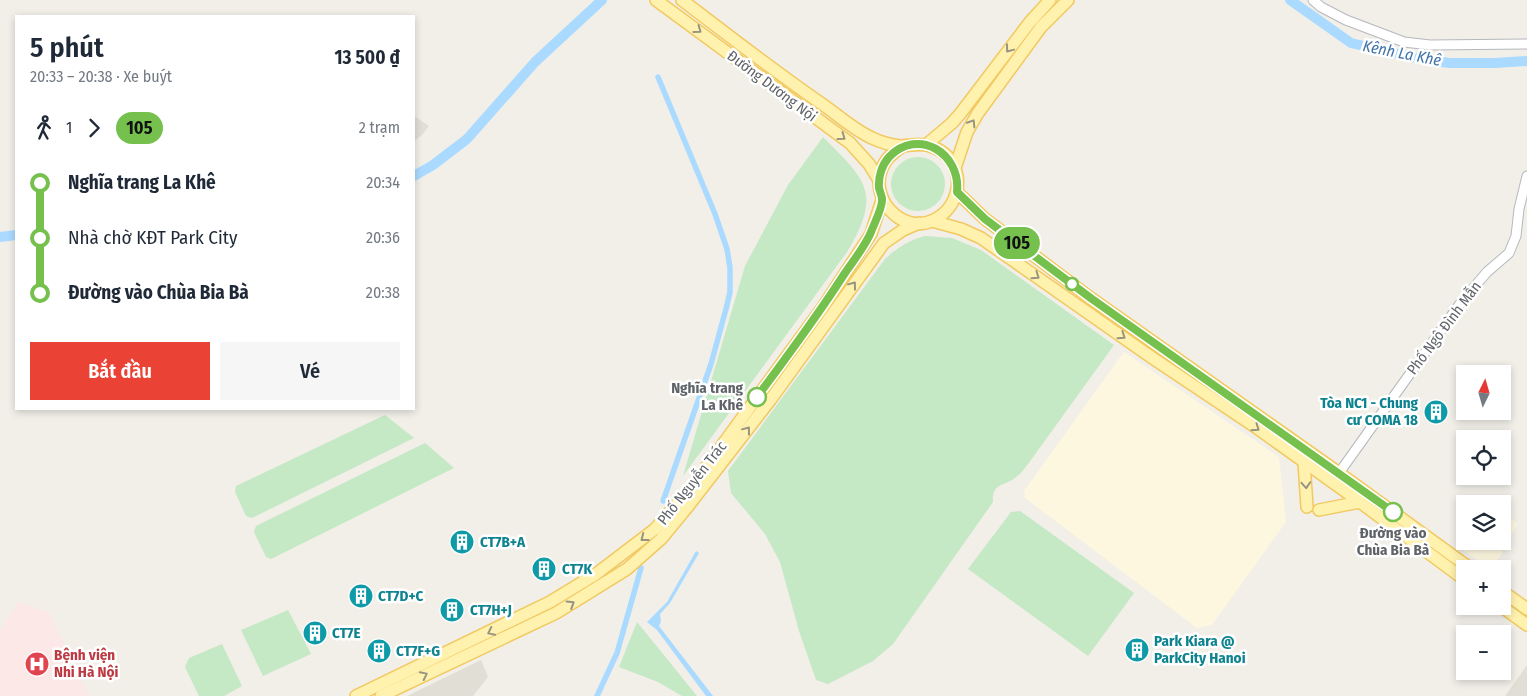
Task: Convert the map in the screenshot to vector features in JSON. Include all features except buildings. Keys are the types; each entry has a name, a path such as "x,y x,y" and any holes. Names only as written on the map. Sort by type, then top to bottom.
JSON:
{"main road":[{"name":"Đường Dương Nội","path":"682,0 783,77 871,138 903,146"},
{"path":"926,145 960,114 1030,22 1050,0"},
{"path":"955,168 967,132 978,113 1041,27 1068,0"},
{"name":"Đường Dương Nội","path":"657,1 850,143 869,164 879,180"},
{"path":"776,88 783,77"},
{"path":"932,221 949,209 957,192 958,184 955,168 946,155 933,147 926,145 903,146 888,158 879,180 882,200 886,207 897,216 911,222 932,221 961,229 981,238 1256,428 1456,573"},
{"path":"957,192 985,219 1092,299 1459,560"},
{"name":"Phố Nguyễn Trác","path":"828,310 870,234 882,200"},
{"name":"Phố Nguyễn Trác","path":"356,696 403,679 550,602 596,574 655,529 691,488 828,310 884,243 903,230 919,223"},
{"path":"1304,462 1313,509 1360,502"},
{"path":"1511,597 1527,609"},
{"path":"1511,613 1527,625"},
{"name":"Phố Nguyễn Trác","path":"380,696 403,679"}],"street":[{"path":"1313,0 1321,7 1346,20 1404,42 1430,45 1527,44"},
{"name":"Phố Ngô Đình Mẫn","path":"1339,473 1459,305 1487,272 1509,253 1516,236 1519,209 1527,176"}],"shaded area":[{"path":"415,117 429,126 415,140"},
{"path":"1124,352 1279,457 1286,522 1212,625 1197,628 1025,498 1024,491"},
{"path":"1511,519 1518,524 1511,535"},
{"path":"1463,550 1502,550 1503,552 1497,560 1477,560"},
{"name":"Bệnh viện Nhi Hà Nội","path":"18,602 50,614 89,696 0,696 0,631"},
{"path":"481,660 488,677 473,696 407,696"},
{"path":"1527,665 1527,696 1505,696"}],"green space":[{"name":"Nghĩa trang La Khê","path":"823,137 850,165 865,189 864,215 858,232 847,252 683,476 745,266 788,185"},
{"path":"918,157 928,159 937,165 943,174 945,184 943,194 937,203 928,209 918,211 908,209 899,203 893,194 891,184 893,174 899,165 908,159"},
{"path":"925,236 952,238 981,250 1114,345 1018,476 994,491 993,502 893,644 873,661 828,684 816,680 799,631 780,562 765,534 731,493 728,471 885,259 904,245"},
{"path":"385,415 414,438 252,518 246,516 235,492 236,486"},
{"path":"425,443 454,468 271,559 266,557 254,532 256,526"},
{"path":"1020,511 1134,593 1088,656 968,569 1011,512"},
{"path":"288,610 311,654 263,676 241,630"},
{"path":"637,622 697,696 682,696 658,682 619,667"},
{"path":"222,644 242,686 224,696 199,696 185,667 189,658"}],"water":[{"path":"696,551 699,553 670,603 660,614 661,621 659,626 713,696 706,696 657,630 647,622 667,602"}],"waterway":[{"path":"415,175 433,165 467,139 535,62 602,0"},
{"name":"Kênh La Khê","path":"1290,0 1351,43 1416,58 1449,63 1527,61"},
{"path":"658,77 715,214 727,249 730,268 730,292 711,364 663,501"},
{"path":"0,237 15,235"},
{"path":"597,696 617,653 641,568"}],"bus line":[{"name":"105","path":"757,397 823,307 870,234 882,200 879,187 880,172 888,158 903,146 926,145 940,151 951,161 957,176 957,192 985,219 1092,299 1393,512"}],"place":[{"name":"Nghĩa trang La Khê","path":"757,397"},
{"name":"Tòa NC1 - Chung cư COMA 18","path":"1436,412"},
{"name":"Đường vào Chùa Bia Bà","path":"1393,512"},
{"name":"CT7B+A","path":"462,542"},
{"name":"CT7K","path":"544,569"},
{"name":"CT7D+C","path":"361,596"},
{"name":"CT7H+J","path":"452,610"},
{"name":"CT7E","path":"315,633"},
{"name":"Park Kiara @ ParkCity Hanoi","path":"1137,650"},
{"name":"CT7F+G","path":"379,651"},
{"name":"Bệnh viện Nhi Hà Nội","path":"37,664"}]}
